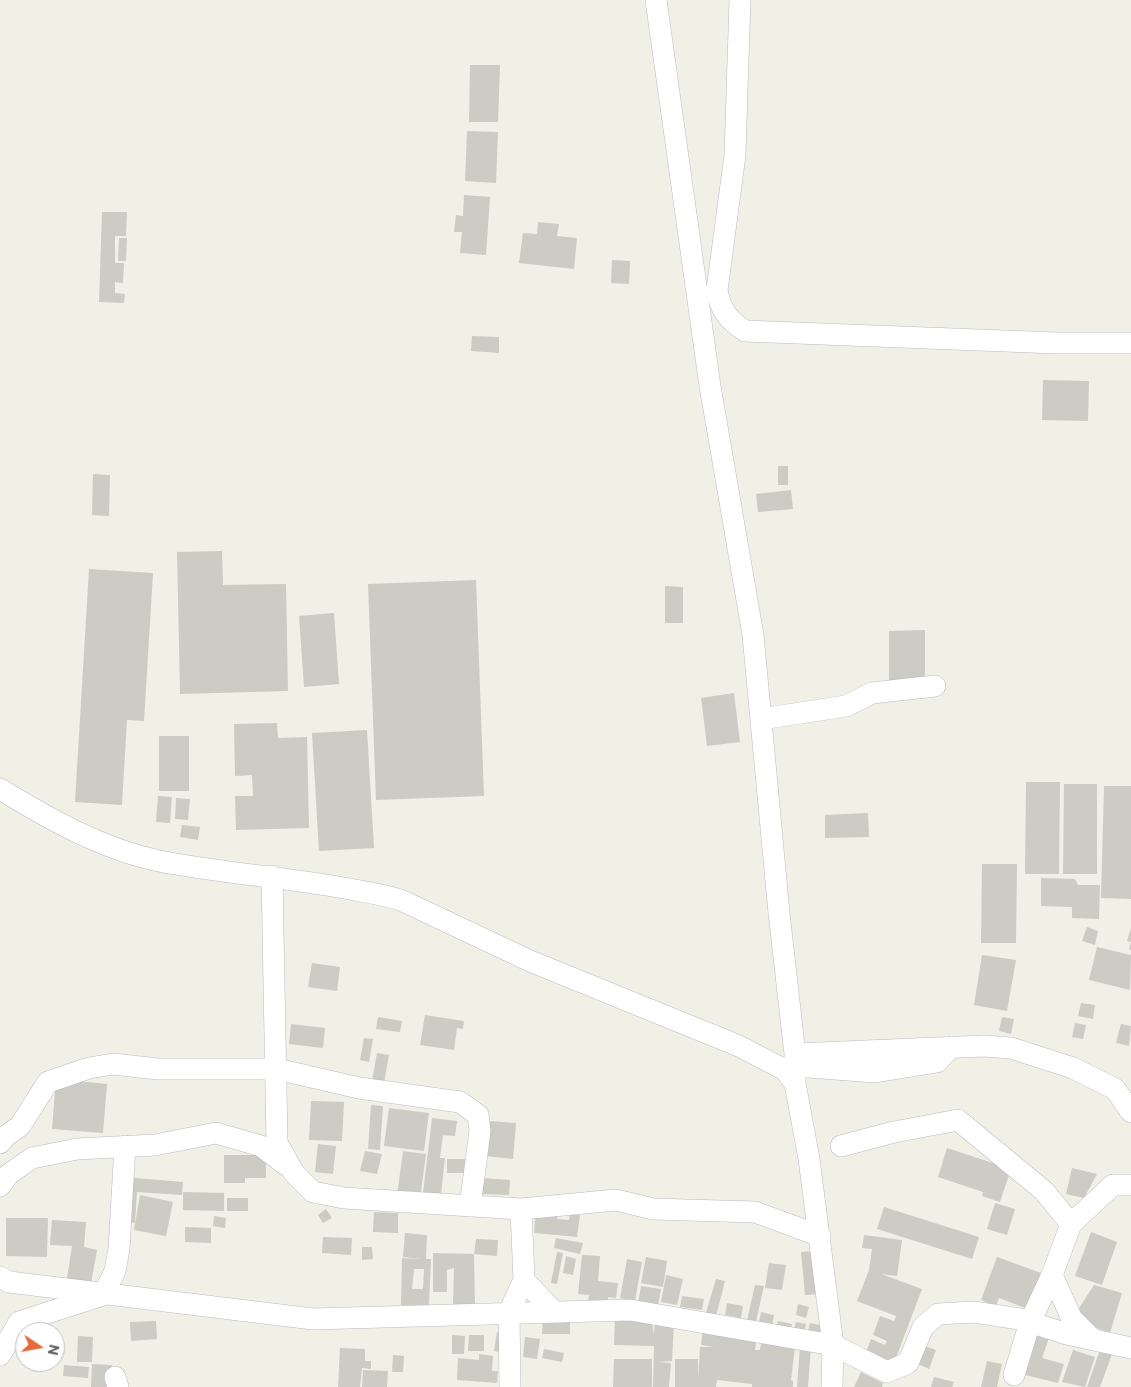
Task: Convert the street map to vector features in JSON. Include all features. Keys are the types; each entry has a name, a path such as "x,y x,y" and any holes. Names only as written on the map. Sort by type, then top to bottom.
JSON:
{"street":[{"path":"656,0 710,386 753,635 795,1068 820,1236 833,1345 832,1387"},
{"path":"740,0 735,155 717,290 719,302 731,322 745,331 1057,343 1131,343"},
{"path":"761,719 846,706 872,692 935,686"},
{"path":"0,789 70,829 98,841 158,860 368,892 403,901 530,961 739,1046 785,1070 951,1047 984,1046 1011,1048 1073,1068 1114,1089 1131,1112"},
{"path":"272,876 277,1143 292,1169"},
{"path":"0,1144 6,1136 20,1126 48,1082 89,1068 113,1064 158,1069 277,1069 359,1088 460,1102 478,1115 480,1131 470,1206"},
{"path":"841,1146 894,1132 958,1120 1044,1191 1072,1224"},
{"path":"0,1186 9,1174 32,1158 76,1149 155,1146 216,1133 261,1146 292,1169 313,1192 344,1198 521,1209 616,1200 653,1209 755,1212 820,1236"},
{"path":"0,1355 19,1322 103,1295 114,1271 119,1249 126,1146"},
{"path":"1014,1375 1030,1322 1052,1275 1072,1224 1113,1186 1131,1185"},
{"path":"510,1387 509,1312 524,1280 521,1209"},
{"path":"1052,1275 1072,1319 1092,1340"},
{"path":"0,1277 9,1282 103,1295 313,1319 630,1310 833,1345 887,1379 908,1363 923,1327 938,1314 973,1312 1030,1322 1092,1340 1131,1348"},
{"path":"524,1280 553,1311"}],"building":[{"path":"470,65 500,65 498,122 469,122"},
{"path":"467,131 498,132 496,183 465,181"},
{"path":"464,195 490,197 486,255 460,253 462,232 454,232 456,215 463,216"},
{"path":"102,212 127,212 126,236 115,236 115,263 124,263 123,283 115,282 115,293 125,294 124,303 99,302"},
{"path":"538,222 559,224 557,236 577,238 574,269 519,263 523,233 537,234"},
{"path":"119,238 127,238 126,261 118,261"},
{"path":"612,260 630,261 629,284 611,283"},
{"path":"472,336 499,337 499,353 471,351"},
{"path":"1043,380 1089,381 1088,421 1042,420"},
{"path":"778,466 788,466 788,485 778,485"},
{"path":"93,474 110,475 109,516 92,515"},
{"path":"791,490 793,509 758,512 756,494"},
{"path":"222,551 223,585 286,584 288,691 180,694 177,552"},
{"path":"89,569 153,573 144,721 127,720 122,805 75,802"},
{"path":"476,580 484,796 376,800 368,584"},
{"path":"665,586 683,587 683,623 665,623"},
{"path":"334,613 339,684 304,687 299,616"},
{"path":"925,630 925,682 889,682 889,631"},
{"path":"734,693 740,742 707,746 701,698"},
{"path":"277,723 278,738 307,737 309,828 236,830 235,796 253,796 252,775 235,776 234,724"},
{"path":"367,730 374,848 319,851 312,733"},
{"path":"159,736 189,736 189,791 159,791"},
{"path":"1026,782 1060,782 1059,874 1025,874"},
{"path":"1064,784 1097,784 1097,874 1063,874"},
{"path":"1104,786 1131,786 1131,899 1101,898"},
{"path":"158,796 172,797 170,823 156,822"},
{"path":"176,798 190,799 188,820 175,819"},
{"path":"868,813 869,837 825,838 825,815"},
{"path":"182,825 200,827 198,840 180,837"},
{"path":"982,864 1017,864 1016,943 981,943"},
{"path":"1041,878 1075,879 1078,885 1100,885 1099,919 1072,918 1072,907 1041,906"},
{"path":"1087,927 1098,931 1095,945 1082,941"},
{"path":"1131,928 1131,942 1127,941"},
{"path":"1097,947 1131,955 1130,990 1089,980"},
{"path":"982,955 1016,960 1007,1011 974,1005"},
{"path":"312,963 340,967 337,991 308,987"},
{"path":"1081,1003 1095,1005 1093,1019 1078,1016"},
{"path":"425,1015 464,1021 463,1029 457,1028 454,1050 420,1045"},
{"path":"378,1017 402,1021 400,1032 376,1029"},
{"path":"1002,1017 1014,1019 1011,1034 999,1031"},
{"path":"1075,1023 1086,1025 1083,1039 1072,1037"},
{"path":"291,1024 325,1028 323,1048 289,1044"},
{"path":"1121,1024 1131,1026 1129,1046 1116,1043"},
{"path":"364,1038 373,1039 369,1062 360,1060"},
{"path":"377,1053 389,1055 384,1083 372,1081"},
{"path":"56,1079 107,1084 103,1133 52,1129"},
{"path":"311,1101 344,1102 342,1141 309,1140"},
{"path":"371,1105 383,1106 380,1150 368,1149"},
{"path":"389,1108 429,1113 424,1151 384,1146"},
{"path":"432,1118 457,1121 455,1136 443,1135 440,1158 445,1158 441,1195 423,1193"},
{"path":"489,1121 516,1123 513,1159 486,1156"},
{"path":"318,1144 336,1146 333,1174 315,1172"},
{"path":"947,1148 1011,1169 1000,1202 982,1196 983,1192 938,1177"},
{"path":"365,1151 382,1154 377,1174 360,1171"},
{"path":"403,1151 426,1154 420,1199 397,1196"},
{"path":"224,1155 266,1155 266,1178 245,1178 245,1183 224,1183"},
{"path":"447,1159 468,1159 468,1173 447,1173"},
{"path":"1072,1168 1097,1174 1084,1198 1066,1194"},
{"path":"123,1177 183,1182 182,1195 137,1192 135,1223 120,1221"},
{"path":"482,1178 510,1180 509,1195 481,1194"},
{"path":"183,1192 224,1193 224,1211 183,1210"},
{"path":"140,1195 173,1202 166,1236 134,1230"},
{"path":"227,1198 248,1198 248,1211 227,1211"},
{"path":"995,1203 1015,1209 1007,1235 987,1229"},
{"path":"884,1207 979,1237 972,1259 877,1229"},
{"path":"326,1209 332,1218 323,1223 318,1215"},
{"path":"536,1210 558,1212 557,1219 569,1220 570,1214 580,1215 577,1237 534,1233"},
{"path":"374,1212 398,1213 398,1233 373,1232"},
{"path":"214,1216 226,1218 225,1228 213,1226"},
{"path":"6,1218 48,1218 47,1257 6,1256"},
{"path":"52,1220 86,1222 84,1247 97,1250 90,1289 66,1285 72,1246 50,1245"},
{"path":"185,1227 211,1228 211,1243 185,1242"},
{"path":"1091,1232 1117,1242 1102,1285 1075,1276"},
{"path":"405,1233 427,1235 426,1259 431,1259 429,1306 401,1305 402,1258 422,1259 403,1257","holes":["414,1269 424,1269 423,1289 412,1289"]},
{"path":"864,1235 902,1240 897,1276 881,1274 922,1289 894,1363 866,1352 871,1339 885,1345 887,1341 873,1335 880,1316 894,1321 896,1316 857,1301 869,1270 872,1249 862,1248"},
{"path":"323,1237 352,1238 351,1255 322,1253"},
{"path":"556,1238 583,1243 580,1254 554,1248"},
{"path":"476,1239 498,1240 497,1256 474,1254"},
{"path":"362,1247 372,1247 373,1259 362,1260"},
{"path":"817,1251 820,1294 805,1295 801,1252"},
{"path":"557,1252 563,1253 557,1284 551,1283"},
{"path":"433,1253 474,1254 475,1306 453,1305 454,1268 447,1270 447,1292 433,1292"},
{"path":"582,1255 600,1256 598,1281 618,1283 616,1298 608,1297 608,1303 588,1301 589,1295 578,1294"},
{"path":"566,1256 576,1259 573,1275 563,1273"},
{"path":"646,1257 667,1261 663,1287 641,1283"},
{"path":"997,1257 1041,1273 1028,1309 999,1298 996,1306 981,1300"},
{"path":"627,1259 642,1262 635,1301 620,1298"},
{"path":"769,1263 786,1265 782,1290 765,1288"},
{"path":"666,1275 683,1279 677,1305 661,1302"},
{"path":"716,1279 725,1281 716,1316 706,1313"},
{"path":"755,1285 764,1286 755,1326 746,1325"},
{"path":"1094,1285 1122,1293 1110,1333 1072,1319"},
{"path":"641,1286 661,1289 658,1306 638,1303"},
{"path":"682,1296 704,1299 702,1310 680,1307"},
{"path":"727,1303 743,1306 741,1318 725,1315"},
{"path":"798,1304 809,1307 806,1318 796,1315"},
{"path":"761,1312 774,1315 771,1330 758,1327"},
{"path":"615,1317 652,1322 654,1335 655,1321 674,1322 672,1361 657,1362 671,1363 669,1387 653,1387 654,1346 614,1345"},
{"path":"543,1318 570,1319 570,1334 542,1334"},
{"path":"156,1321 157,1339 131,1341 130,1322"},
{"path":"778,1321 792,1324 790,1333 776,1330"},
{"path":"796,1322 806,1324 804,1334 793,1333"},
{"path":"810,1323 824,1326 821,1339 807,1336"},
{"path":"703,1329 757,1335 755,1350 760,1350 762,1336 796,1339 791,1380 793,1381 793,1387 752,1387 752,1384 717,1380 716,1387 675,1387 675,1359 698,1359 698,1380 700,1347 714,1347 701,1345"},
{"path":"1030,1329 1050,1335 1042,1358 1064,1364 1058,1383 1017,1373"},
{"path":"497,1332 504,1334 500,1352 494,1351"},
{"path":"452,1335 465,1336 464,1354 452,1354"},
{"path":"469,1335 484,1335 484,1351 468,1351"},
{"path":"78,1336 93,1337 92,1362 77,1362"},
{"path":"525,1337 540,1339 537,1359 523,1357"},
{"path":"800,1346 811,1347 808,1387 797,1387"},
{"path":"925,1346 936,1350 929,1369 918,1364"},
{"path":"340,1348 365,1349 365,1361 371,1361 371,1369 362,1368 360,1387 338,1387"},
{"path":"544,1349 564,1353 562,1362 542,1358"},
{"path":"1073,1350 1095,1357 1085,1387 1062,1382"},
{"path":"1100,1350 1112,1354 1100,1387 1087,1387"},
{"path":"479,1354 493,1356 492,1371 498,1371 497,1383 457,1380 458,1358 479,1360"},
{"path":"393,1355 404,1356 403,1372 392,1372"},
{"path":"614,1359 652,1359 652,1387 613,1387"},
{"path":"987,1361 1002,1364 997,1387 981,1387"},
{"path":"92,1364 112,1365 111,1387 91,1387"},
{"path":"65,1365 89,1367 88,1378 63,1376"},
{"path":"363,1370 388,1371 387,1387 362,1387"},
{"path":"861,1372 883,1383 882,1387 854,1387"},
{"path":"934,1377 954,1382 952,1387 931,1387"}]}
